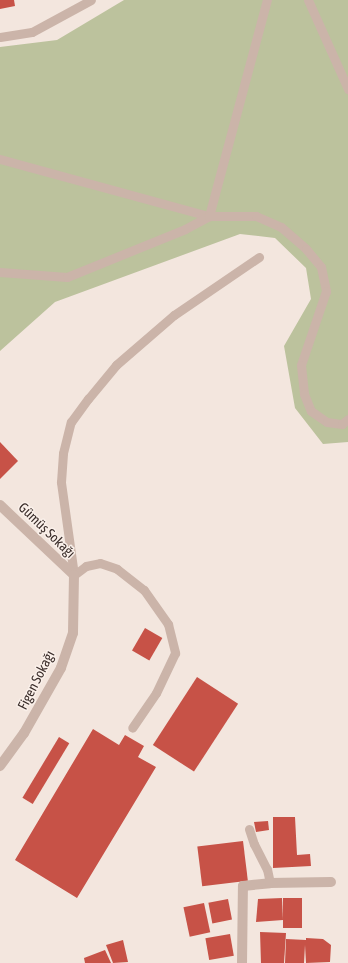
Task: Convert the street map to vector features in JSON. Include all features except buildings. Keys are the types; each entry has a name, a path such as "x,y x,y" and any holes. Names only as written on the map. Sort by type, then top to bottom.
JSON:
{"street":[{"name":"Gümüş Sokağı","path":"0,505 74,575"},
{"name":"Figen Sokağı","path":"0,766 24,733 61,668 73,633 74,575"},
{"path":"242,963 243,886 270,883 331,882"}],"lane":[{"path":"0,37 32,32 91,0"},
{"path":"0,272 66,278 185,230 209,216 267,0"},
{"path":"308,0 348,89"},
{"path":"0,159 209,216 256,216 281,227 306,249 321,267 326,291 301,365 304,394 311,411 327,422 342,424 348,419"},
{"path":"132,728 156,693 174,653 168,624 144,590 117,569 100,563 86,566 74,575 61,482 63,453 71,422 116,364 174,315 259,257"},
{"path":"249,829 254,844 267,868 270,883"}],"green space":[{"path":"124,0 348,0 348,442 323,444 295,408 284,346 311,299 306,268 275,238 240,234 55,302 0,351 0,47 57,40"}]}
